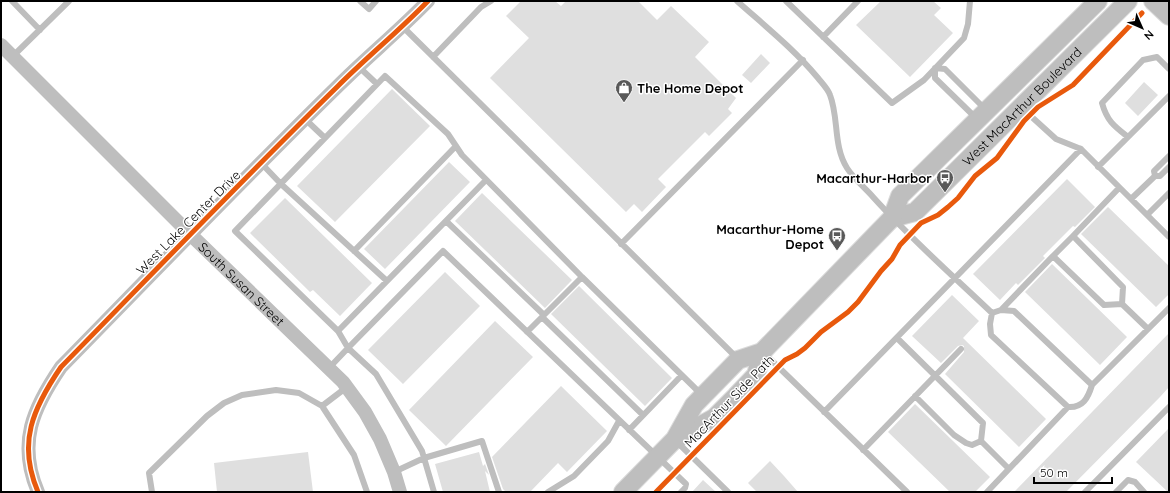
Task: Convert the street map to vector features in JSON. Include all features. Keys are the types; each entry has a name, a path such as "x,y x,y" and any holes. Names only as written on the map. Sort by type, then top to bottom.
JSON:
{"main road":[{"name":"West MacArthur Boulevard","path":"622,492 675,439 694,405 702,396 738,360 762,352 892,218 900,196 1098,1"},
{"name":"West MacArthur Boulevard","path":"892,218 915,212 1022,108 1128,1"},
{"path":"1153,1 1169,16"},
{"name":"West MacArthur Boulevard","path":"675,439 714,418 736,396 756,375 762,352"}],"street":[{"name":"West Lake Center Drive","path":"38,492 30,466 30,429 36,410 46,389 61,367 190,234 305,119 403,27 428,1"},
{"name":"South Susan Street","path":"1,45 190,234 347,387 365,412 380,439 394,472 400,492"}],"lane":[{"path":"12,1 40,30"},
{"path":"13,57 68,1"},
{"path":"360,1 369,8 376,1"},
{"path":"433,57 481,7 491,1"},
{"path":"737,1 803,60 830,93 835,114 836,135 840,152 846,167 856,181 892,218 992,313"},
{"path":"786,1 892,103 924,80 964,38 968,24 970,1"},
{"path":"823,37 858,1"},
{"path":"403,27 738,360"},
{"path":"1128,137 1112,124 1104,111 1102,103 1143,60 1157,57 1169,69"},
{"path":"621,244 803,60"},
{"path":"359,67 377,84"},
{"path":"935,68 945,69 982,115"},
{"path":"935,68 935,78 982,115"},
{"path":"434,492 422,451 376,374 348,348 338,331 235,231 385,76 448,134 462,156 702,396"},
{"path":"1098,167 1169,96"},
{"path":"1022,108 1056,139 1081,150 1169,237"},
{"path":"305,119 325,138"},
{"path":"354,251 456,146"},
{"path":"824,412 1081,150"},
{"path":"1155,176 1154,171 1169,156"},
{"path":"261,164 387,281"},
{"path":"1130,199 1155,176 1160,176 1169,167"},
{"path":"338,331 486,180"},
{"path":"1002,310 1119,188"},
{"path":"1147,215 1169,193"},
{"path":"446,221 644,415"},
{"path":"1073,236 1123,288 1122,304"},
{"path":"329,368 443,251 686,484 685,488 681,492"},
{"path":"1053,256 1104,305 1122,304 1148,329"},
{"path":"527,332 582,277"},
{"path":"992,313 990,324 991,335 1068,407 1076,408 1089,394 1092,385 1169,308"},
{"path":"992,313 1002,310 1014,311 1092,385"},
{"path":"897,338 983,423 981,441"},
{"path":"863,450 961,349"},
{"path":"762,352 907,492"},
{"path":"629,430 681,376"},
{"path":"322,406 347,387"},
{"path":"152,492 150,473 207,416 224,403 242,395 276,390 299,393 322,406 354,455 367,492"},
{"path":"915,396 960,440 972,445 981,441"},
{"path":"987,492 1068,407"},
{"path":"1085,492 1169,407"},
{"path":"548,492 574,476 608,440 619,421"},
{"path":"675,439 728,492"},
{"path":"394,472 424,458 482,441 499,492"},
{"path":"981,441 1009,469"},
{"path":"1116,492 1128,480 1135,482 1144,492"}],"building":[{"name":"The Home Depot","path":"521,1 555,1 561,6 566,1 638,1 657,20 671,6 709,42 695,57 736,98 728,109 732,113 709,136 705,132 658,179 666,187 642,212 634,204 626,212 490,78 529,38 506,16"},
{"path":"881,1 933,1 941,8 934,15 953,33 910,77 856,25"},
{"path":"761,54 770,63 751,83 742,75"},
{"path":"1144,82 1158,95 1138,116 1125,103"},
{"path":"392,89 430,126 335,222 297,186"},
{"path":"449,162 470,182 385,269 364,249"},
{"path":"1067,179 1095,207 1075,227 1073,226 1043,256 1045,258 1018,285 1016,283 1000,300 973,274"},
{"path":"482,193 572,280 545,308 455,221"},
{"path":"285,198 372,283 340,316 313,290 310,292 250,233"},
{"path":"1108,207 1169,266 1169,294 1156,307 1081,234"},
{"path":"1052,264 1127,337 1100,365 1025,292"},
{"path":"445,272 480,306 403,384 368,350"},
{"path":"579,286 672,378 645,406 551,314"},
{"path":"952,295 979,321 963,338 1046,419 1019,447 945,374 964,352 964,346 958,346 941,363 912,336"},
{"path":"495,321 533,357 446,446 409,410"},
{"path":"1169,333 1169,387 1160,397 1066,492 1014,492"},
{"path":"561,386 607,431 567,472 558,463 530,492 506,492 503,489 492,457"},
{"path":"915,404 990,477 975,492 950,492 888,432"},
{"path":"1169,428 1169,492 1168,492 1136,462"},
{"path":"308,452 313,492 217,492 214,463"},
{"path":"479,452 483,466 485,464 489,475 485,471 490,492 443,492 435,464"},
{"path":"770,461 798,492 757,492 748,483"},
{"path":"703,480 716,492 692,492"}],"cycle path":[{"path":"38,492 29,458 31,426 43,397 61,367 349,75 428,1"},
{"name":"MacArthur Side Path","path":"656,492 785,360 805,348 821,332 848,312 858,302 892,259 900,245 921,223 938,215 958,198 975,176 997,158 1024,121 1038,107 1073,85 1142,13"}],"place":[{"name":"The Home Depot","path":"624,103"},
{"name":"Macarthur-Harbor","path":"945,193"},
{"name":"Macarthur-Home Depot","path":"837,251"}]}
